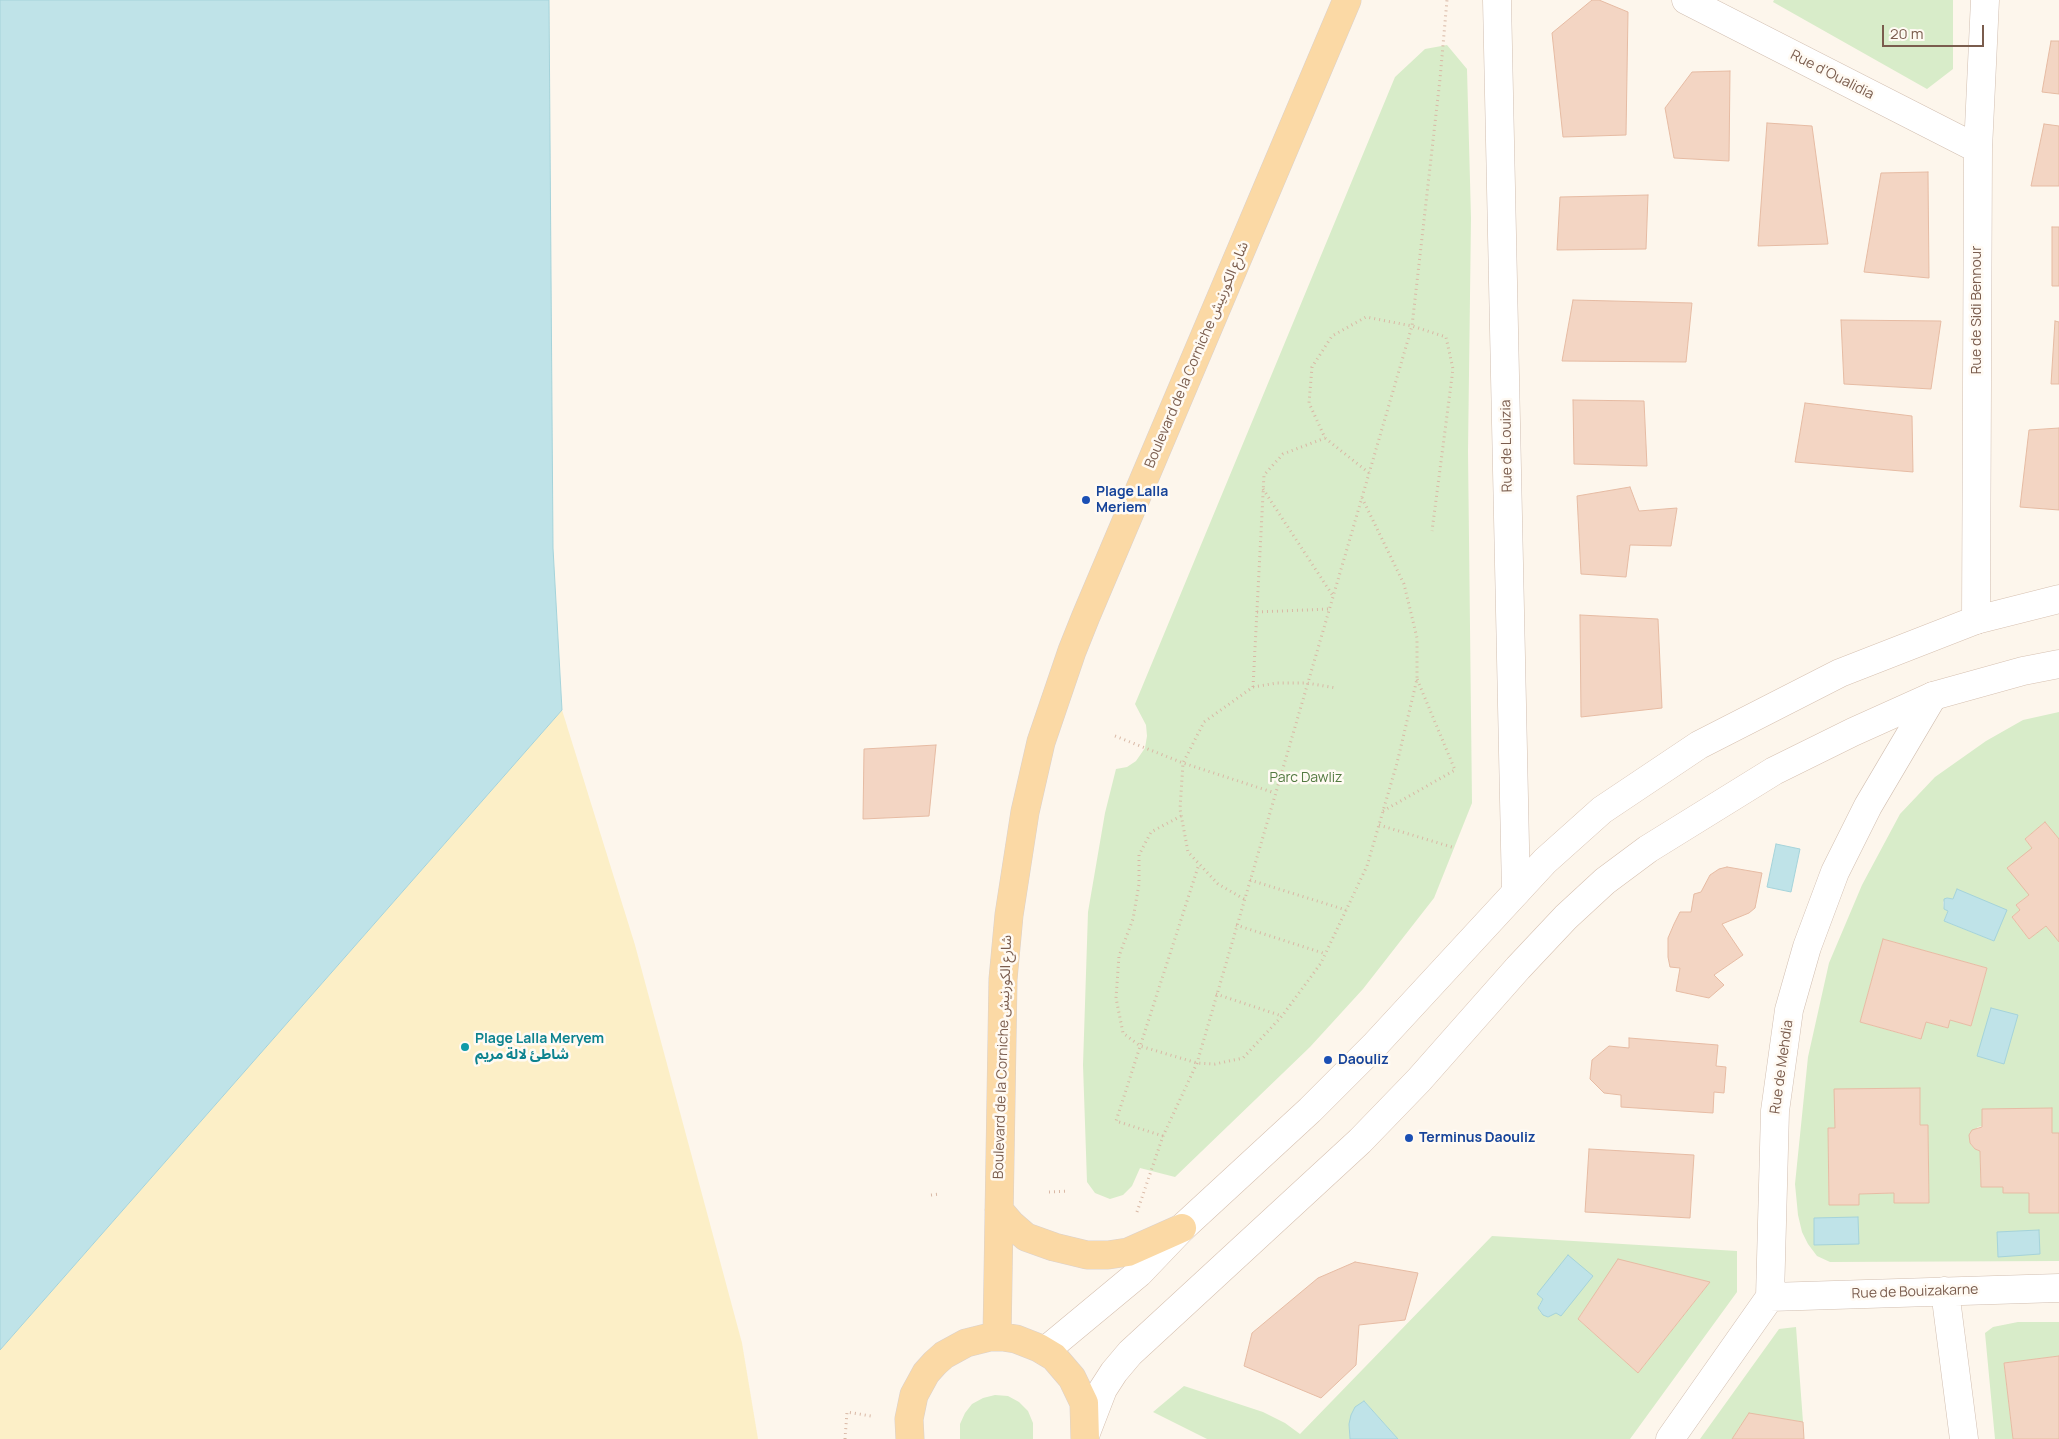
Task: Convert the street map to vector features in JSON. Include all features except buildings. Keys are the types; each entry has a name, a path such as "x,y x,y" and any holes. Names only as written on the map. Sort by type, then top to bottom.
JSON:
{"main road":[{"name":"Boulevard de la Corniche شارع الكورنيش","path":"998,1337 1003,979 1008,915 1022,830 1041,742 1086,616 1348,0"},
{"path":"999,1210 1026,1237 1054,1247 1087,1255 1108,1255 1128,1252 1182,1228"},
{"path":"910,1439 909,1419 911,1407 914,1395 926,1373 944,1355 960,1346 978,1340 998,1337 1016,1339 1045,1351 1064,1367 1079,1390 1084,1403 1086,1436"}],"street":[{"name":"Rue de Louizia","path":"1497,0 1516,892"},
{"name":"Rue d'Oualidia","path":"1686,0 1978,150"},
{"name":"Rue de Sidi Bennour","path":"1976,620 1978,150 1985,0"},
{"path":"1045,1351 1139,1273 1182,1228 1310,1110 1374,1046 1545,861 1602,810 1699,745 1840,673 1976,620 2059,599"},
{"path":"1086,1436 1103,1389 1130,1353 1360,1142 1419,1080 1518,968 1566,917 1605,880 1648,849 1774,771 1852,732 1933,696 2059,664"},
{"name":"Rue de Mehdia","path":"1770,1297 1775,1111 1789,1010 1807,946 1835,872 1868,806 1933,696"},
{"name":"Rue de Bouizakarne","path":"1770,1297 2059,1288"},
{"path":"1945,1291 1964,1439"},
{"path":"1670,1439 1770,1297"}],"path":[{"path":"1135,1216 1163,1136 1197,1063 1412,326 1447,0"},
{"path":"1369,473 1325,438 1309,403 1312,367 1332,336 1366,317 1412,326 1446,337 1453,369 1432,531"},
{"path":"1253,687 1264,475 1283,454 1325,438"},
{"path":"1263,489 1333,596"},
{"path":"1181,816 1151,832 1139,855 1140,884 1133,919 1119,956 1116,998 1123,1033 1140,1046 1197,1063 1215,1064 1243,1058 1282,1016 1322,963 1366,866 1397,763 1417,679 1417,638 1404,584 1362,498"},
{"path":"1257,612 1329,609"},
{"path":"1383,811 1455,770 1417,679"},
{"path":"1244,899 1218,884 1188,852 1180,809 1184,763 1204,722 1253,687 1277,683 1307,683 1336,688"},
{"path":"1115,736 1184,763 1275,793"},
{"path":"1379,825 1455,848"},
{"path":"1163,1136 1116,1120 1199,863"},
{"path":"1250,880 1346,910"},
{"path":"1236,925 1326,954"},
{"path":"1216,994 1282,1016"},
{"path":"1049,1192 1069,1191"},
{"path":"931,1195 940,1194"},
{"path":"845,1439 847,1412 871,1416"}],"green space":[{"path":"1774,0 1953,0 1953,69 1927,89 1773,2"},
{"name":"Parc Dawliz","path":"1447,45 1467,69 1471,218 1468,451 1472,803 1434,898 1363,989 1310,1047 1175,1177 1140,1168 1132,1186 1123,1195 1110,1199 1095,1193 1087,1182 1083,1065 1088,912 1105,813 1116,769 1127,767 1136,761 1145,748 1146,725 1135,704 1395,77 1425,49"},
{"path":"2059,712 2059,839 2045,822 2025,839 2032,848 2029,895 2016,905 2020,910 2012,917 2029,939 2046,926 2059,942 2059,1133 2052,1133 2052,1108 1978,1127 1969,1135 1970,1143 1975,1149 1980,1151 1981,1187 2003,1187 2004,1193 2029,1193 2029,1212 2059,1213 2059,1261 1830,1262 1817,1256 1802,1232 1798,1215 1795,1184 1808,1057 1829,963 1862,885 1900,814 1935,777 1986,741 2023,720","holes":["1947,898 1953,899 1994,941 1944,921 1948,910 1944,909 1943,902","1883,939 1987,968 1971,1026 1950,1020 1947,1028 1926,1022 1920,1039 1860,1022","1920,1089 1920,1125 1928,1125 1929,1203 1895,1203 1894,1193 1859,1194 1859,1205 1829,1205 1828,1128 1835,1128 1835,1090"]},
{"path":"1492,1236 1737,1251 1737,1292 1630,1439 1398,1439 1364,1401 1349,1424 1350,1439 1207,1439 1153,1412 1184,1386 1263,1412 1285,1423 1300,1434","holes":["1618,1260 1710,1282 1638,1373 1578,1319","1593,1275 1548,1317 1540,1312 1539,1305 1543,1299 1537,1293"]},
{"path":"2018,1322 2059,1322 2059,1356 2004,1363 2013,1439 1995,1439 1985,1333 1993,1327"},
{"path":"1796,1327 1803,1422 1749,1414 1732,1439 1700,1439 1779,1329"},
{"path":"995,1395 1008,1396 1019,1402 1028,1411 1033,1423 1033,1439 960,1439 960,1424 972,1404 983,1398"}],"sand":[{"name":"Plage Lalla Meryem شاطئ لالة مريم","path":"562,710 635,945 742,1343 758,1439 0,1439 0,1350"}],"water":[{"path":"0,0 549,0 553,548 562,710 0,1350"},
{"path":"1776,844 1800,849 1791,892 1767,887"},
{"path":"1957,889 2007,910 1994,941 1944,921 1948,911 1944,909 1944,899 1953,899"},
{"path":"1991,1008 2018,1015 2004,1064 1977,1056"},
{"path":"1858,1217 1859,1244 1814,1245 1814,1218"},
{"path":"2039,1230 2040,1254 1998,1257 1997,1232"},
{"path":"1568,1255 1593,1276 1561,1316 1556,1313 1548,1317 1543,1315 1538,1308 1543,1299 1537,1294"},
{"path":"1364,1401 1398,1439 1350,1439 1349,1424 1351,1415 1355,1407"}],"place":[{"name":"Plage Lalla Meriem","path":"1086,500"},
{"name":"Plage Lalla Meryem شاطئ لالة مريم","path":"465,1047"},
{"name":"Daouliz","path":"1328,1060"},
{"name":"Terminus Daouliz","path":"1409,1138"}]}
